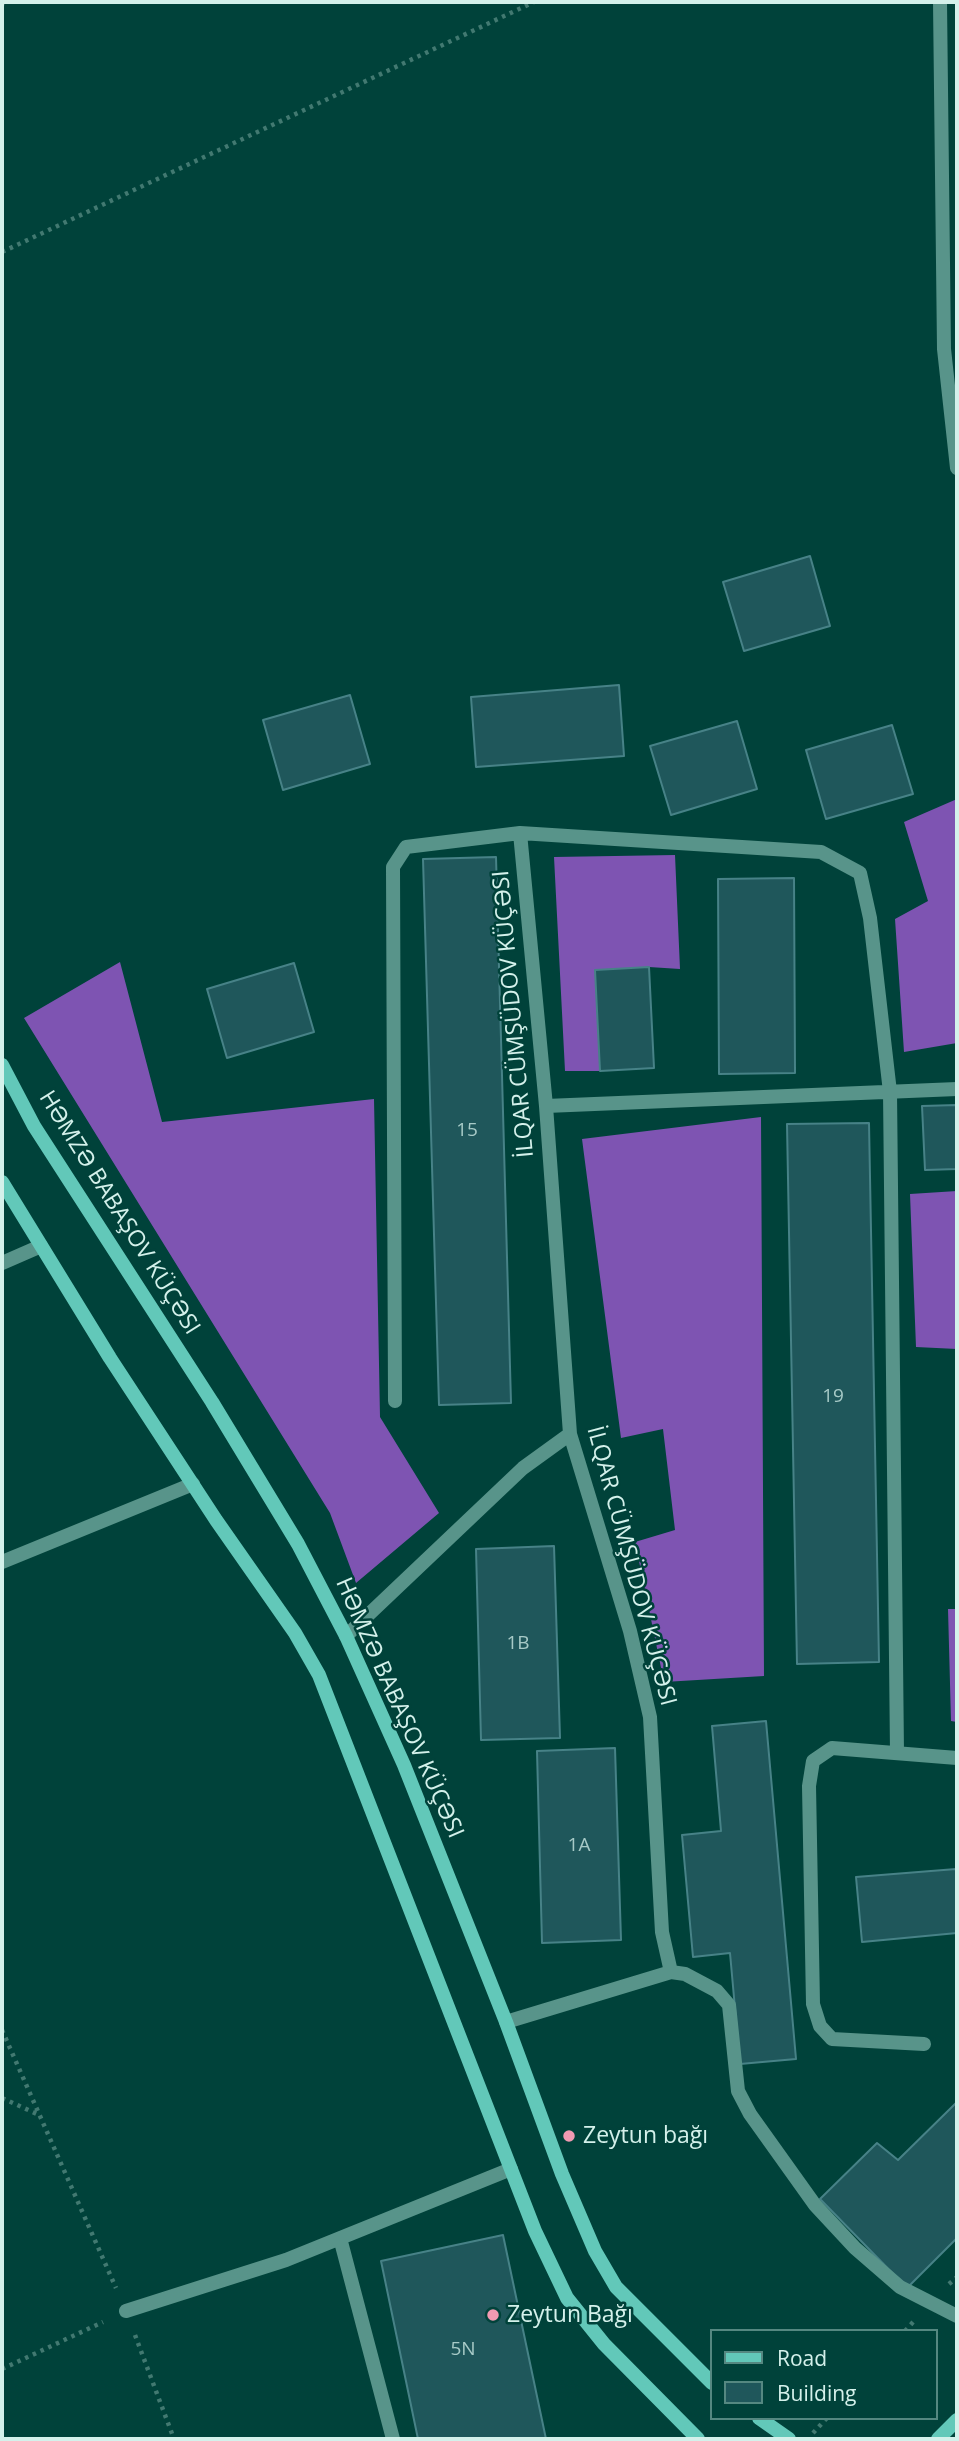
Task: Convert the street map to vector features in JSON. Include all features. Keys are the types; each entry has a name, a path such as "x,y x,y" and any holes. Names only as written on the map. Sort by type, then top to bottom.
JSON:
{"street":[{"path":"940,2 944,349 957,468"},
{"path":"395,1401 393,867 406,847 520,833 821,852 860,873 870,918 890,1092 897,1753"},
{"name":"İLQAR CÜMŞÜDOV KÜÇƏSI","path":"520,833 546,1105 570,1434 630,1631 650,1717 662,1932 671,1972"},
{"name":"HƏMZƏ BABAŞOV KÜÇƏSI","path":"2,1065 34,1126 205,1391 298,1544 346,1636 404,1765 506,2022 562,2174 595,2251 616,2287 710,2381"},
{"path":"546,1105 957,1089"},
{"path":"2,1182 110,1358 192,1484 295,1633 319,1675 535,2231 567,2298 604,2344 698,2439"},
{"path":"2,1263 41,1246"},
{"path":"346,1636 523,1468 570,1434"},
{"path":"2,1562 192,1484"},
{"path":"924,2044 832,2039 820,2026 813,2004 810,1786 813,1761 832,1748 957,1758"},
{"path":"506,2022 671,1972 685,1974 717,1991 729,2005 738,2091 750,2114 815,2205 855,2248 901,2287 957,2316"},
{"path":"126,2311 286,2260 511,2168"},
{"path":"340,2238 393,2439"},
{"path":"762,2420 789,2439"},
{"path":"938,2439 957,2420"}],"path":[{"path":"2,252 534,2"},
{"path":"2,2030 126,2311 174,2439"},
{"path":"2,2098 38,2115"},
{"path":"2,2368 126,2311"},
{"path":"808,2439 825,2420"}],"shaded area":[{"path":"957,799 957,1043 904,1052 895,919 928,901 904,822"},
{"path":"675,855 680,969 649,967 595,970 600,1071 565,1071 554,857"},
{"path":"120,962 162,1122 374,1099 380,1417 439,1513 356,1583 330,1513 24,1018"},
{"path":"761,1117 764,1676 664,1682 635,1542 675,1530 663,1429 621,1438 582,1139"},
{"path":"957,1191 957,1349 916,1347 910,1194"},
{"path":"948,1609 957,1609 957,1722 951,1721"}],"building":[{"path":"810,556 830,626 744,651 723,582"},
{"path":"619,685 624,756 476,767 471,697"},
{"path":"350,695 370,764 283,790 263,720"},
{"path":"737,721 757,789 671,815 650,746"},
{"path":"892,725 913,794 826,819 806,750"},
{"path":"496,857 511,1403 439,1405 423,859"},
{"path":"794,878 795,1073 719,1074 718,879"},
{"path":"294,963 314,1032 227,1058 207,989"},
{"path":"649,967 654,1068 600,1071 595,970"},
{"path":"957,1105 957,1169 925,1170 922,1106"},
{"path":"869,1123 879,1662 797,1664 787,1124"},
{"path":"554,1546 560,1738 481,1740 476,1549"},
{"path":"766,1721 796,2059 740,2064 730,1953 693,1957 682,1835 721,1831 712,1726"},
{"path":"615,1748 621,1940 542,1943 537,1751"},
{"path":"956,1869 957,1933 862,1942 856,1877"},
{"path":"957,2102 957,2238 907,2288 820,2199 877,2143 898,2160"},
{"path":"503,2235 546,2439 418,2439 381,2261"}],"place":[{"name":"Zeytun bağı","path":"569,2136"},
{"name":"Zeytun Bağı","path":"493,2315"}]}
